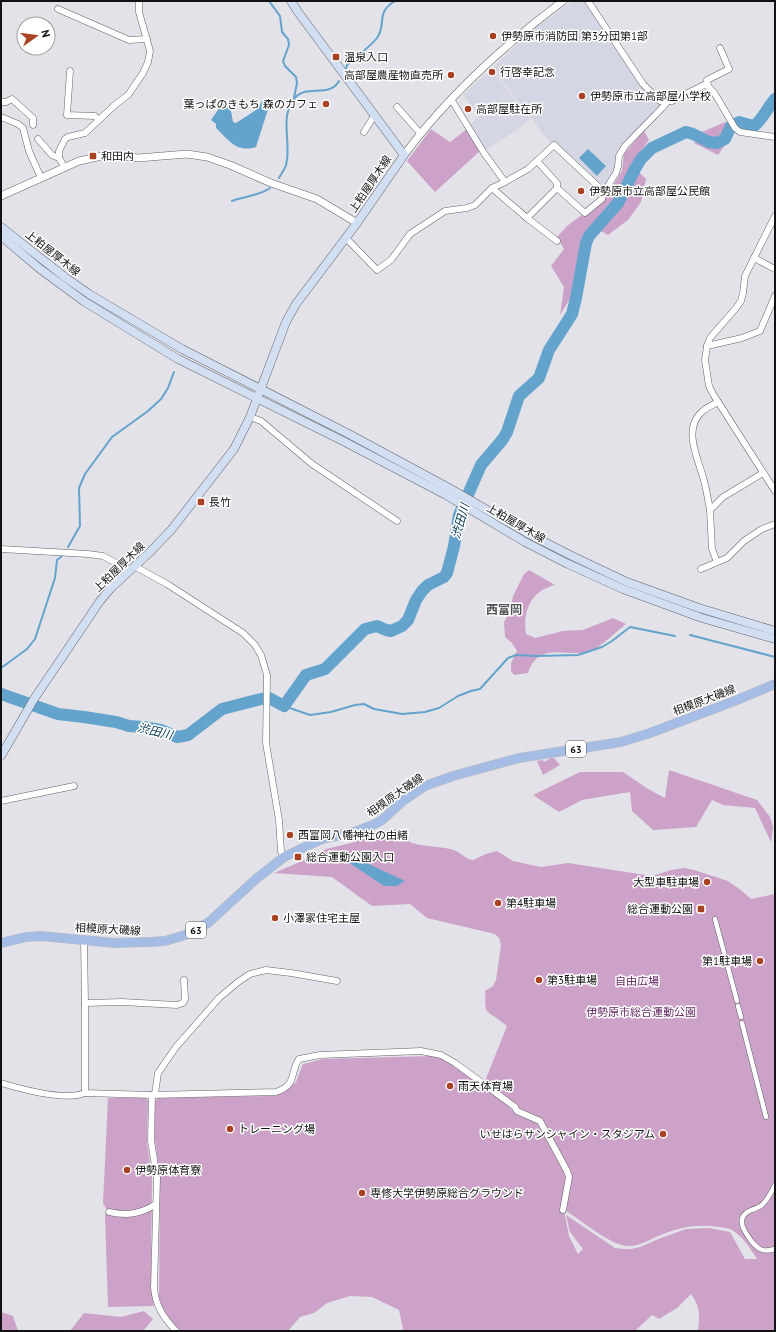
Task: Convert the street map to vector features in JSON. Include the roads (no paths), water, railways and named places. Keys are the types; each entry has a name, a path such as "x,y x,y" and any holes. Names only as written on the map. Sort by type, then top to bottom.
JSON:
{"main road":[{"name":"上粕屋厚木線","path":"1,754 34,699 100,601 169,533 234,449 250,417 286,322 296,304 357,223 404,155 291,1"},
{"name":"上粕屋厚木線","path":"2,231 89,294 182,349 347,433 476,508 627,582 699,608 775,631"},
{"name":"上粕屋厚木線","path":"2,231 40,269 91,306 178,359 447,492"},
{"name":"上粕屋厚木線","path":"476,508 525,542 568,564 623,589 702,618 775,639"},
{"name":"相模原大磯線","path":"1,943 26,937 41,936 102,942 149,942 165,941 185,935 208,923 256,879 284,857 322,839 355,832 375,824 425,786 519,758 555,751 622,742 650,733 775,684"}],"street":[{"path":"65,168 59,158 59,151 65,139 85,132 128,95 143,73 149,57 147,39 139,12 138,1"},
{"path":"404,155 420,133 450,99 530,25 563,1"},
{"path":"588,1 643,84 660,101 672,101 704,85 708,86"},
{"path":"58,9 128,40 147,39"},
{"path":"720,48 727,55 729,69 706,80 708,86 715,94 733,126 740,132 775,136"},
{"path":"70,71 67,115 94,116 99,120"},
{"path":"1,102 6,102 12,99 33,118 33,125"},
{"path":"450,99 484,153 506,182"},
{"path":"537,161 557,183 557,188 585,213 602,199 604,192 616,173 619,156 625,146 667,102"},
{"path":"397,107 420,133"},
{"path":"364,132 374,116"},
{"path":"1,117 18,124 22,128 29,151 41,178"},
{"path":"38,139 52,156 59,158"},
{"path":"346,238 377,270 391,260 410,234 445,211 467,208 475,205 492,188 506,182 528,169 554,145 604,192"},
{"path":"1,196 79,161 114,155 152,158 187,154 207,157 230,165 271,183 317,199 357,223"},
{"path":"492,188 527,218 557,240"},
{"path":"527,218 557,188"},
{"path":"775,216 745,276 741,301 710,338 707,346 706,360 709,386 775,491"},
{"path":"754,258 775,269"},
{"path":"707,346 742,338 760,331 775,296"},
{"path":"717,562 712,549 710,510 692,437 693,426 697,419 703,411 718,402"},
{"path":"250,417 261,421 312,464 397,521"},
{"path":"710,510 723,497 763,473"},
{"path":"701,568 726,558 744,541 762,528 775,524"},
{"path":"1,549 40,550 103,556 167,584 244,634 255,645 261,655 267,674 266,749 278,813 281,851 284,857"},
{"path":"1,801 74,786"},
{"path":"716,919 741,1017"},
{"path":"84,941 85,1093"},
{"path":"176,1331 160,1312 155,1298 154,1288 157,1178 151,1141 153,1094 158,1073 176,1047 219,998 250,974 266,970 337,982"},
{"path":"85,1003 122,1002 177,1005 183,1003 185,999 184,980"},
{"path":"742,1023 766,1117"},
{"path":"1,1083 16,1088 46,1094 79,1095 85,1093 153,1094 276,1092 282,1090 292,1081 295,1066 299,1059 320,1055 421,1051 441,1055 473,1076 515,1107 517,1111 540,1121 569,1177 564,1210"},
{"path":"775,1185 764,1203 746,1214 742,1219 744,1231 758,1248 766,1251 775,1249"},
{"path":"109,1212 129,1214 142,1212 156,1204"}],"water":[{"path":"225,100 231,111 233,122 236,123 256,110 263,100 270,103 256,147 238,147 229,141 216,128 216,124 211,120"},
{"path":"588,149 606,166 597,176 579,158"},
{"path":"347,854 405,881 397,886 384,886 345,860 338,860 337,856"}],"waterway":[{"path":"269,1 280,16 282,32 288,39 289,45 283,61 285,66 296,77 297,83 294,98"},
{"path":"345,71 347,65 377,38 380,33 383,14 389,5 395,1"},
{"path":"279,178 286,165 288,148 286,122 287,114 294,99 299,94 305,92 329,89 335,86 339,81"},
{"name":"渋田川","path":"1,694 58,714 161,730 177,737 188,735 222,709 269,698 284,706 306,675 325,669 365,629 377,626 391,631 402,626 408,620 416,600 422,591 428,585 444,577 447,573 454,546 459,515 481,465 507,432 519,396 539,378 549,350 572,314 586,243 589,236 618,203 641,159 652,148 686,132 709,142 717,143 725,139 731,126 739,122 754,126 775,99"},
{"path":"232,201 261,193 270,188"},
{"path":"68,547 80,526 79,488 85,474 112,437 148,411 161,399 168,388 174,372"},
{"path":"1,668 27,649 35,639 55,578 57,560 62,556"},
{"path":"284,706 310,715 331,712 364,704 374,709 402,714 425,712 439,708 458,696 480,689 508,658 516,655 578,655 602,647 630,627 675,636"},
{"path":"690,635 775,657"}],"place":[{"name":"伊勢原市消防団 第3分団第1部","path":"493,36"},
{"name":"温泉入口","path":"336,57"},
{"name":"行啓幸記念","path":"492,72"},
{"name":"高部屋農産物直売所","path":"451,75"},
{"name":"伊勢原市立高部屋小学校","path":"582,96"},
{"name":"葉っぱのきもち 森のカフェ","path":"326,104"},
{"name":"高部屋駐在所","path":"468,109"},
{"name":"和田内","path":"93,156"},
{"name":"伊勢原市立高部屋公民館","path":"581,191"},
{"name":"長竹","path":"201,502"},
{"name":"西富岡八幡神社の由緒","path":"290,835"},
{"name":"総合運動公園入口","path":"298,857"},
{"name":"大型車駐車場","path":"707,882"},
{"name":"第4駐車場","path":"498,903"},
{"name":"総合運動公園","path":"701,909"},
{"name":"小澤家住宅主屋","path":"275,918"},
{"name":"第1駐車場","path":"760,961"},
{"name":"第3駐車場","path":"539,980"},
{"name":"雨天体育場","path":"450,1086"},
{"name":"トレーニング場","path":"230,1129"},
{"name":"いせはらサンシャイン・スタジアム","path":"663,1134"},
{"name":"伊勢原体育寮","path":"127,1170"},
{"name":"専修大学伊勢原総合グラウンド","path":"362,1193"}],"district":[{"name":"西富岡","path":"504,609"}],"park label":[{"name":"自由広場","path":"637,981"},
{"name":"伊勢原市総合運動公園","path":"641,1012"}]}
